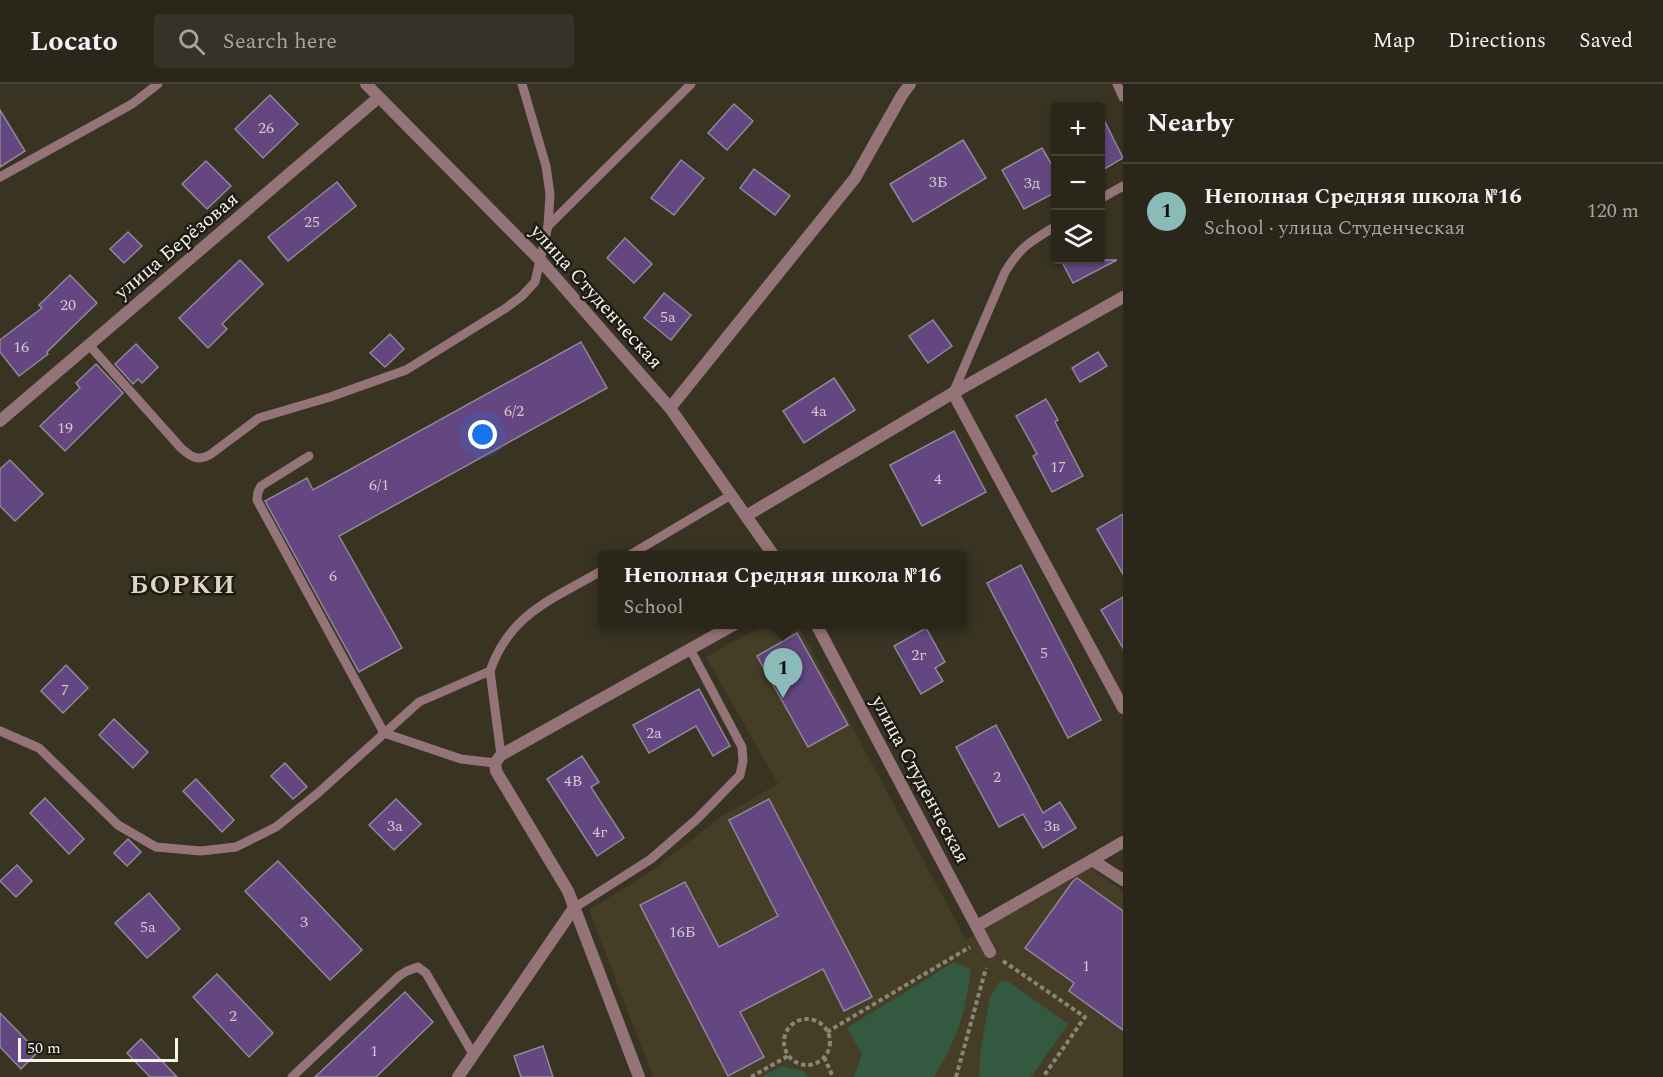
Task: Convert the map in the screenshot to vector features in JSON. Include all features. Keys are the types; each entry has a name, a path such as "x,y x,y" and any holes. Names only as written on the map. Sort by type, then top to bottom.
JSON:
{"street":[{"name":"улица Студенческая","path":"366,84 541,261 670,408 771,551"},
{"path":"670,408 855,178 910,84"},
{"name":"улица Берёзовая","path":"0,422 378,98"},
{"path":"746,516 953,393 1123,297"},
{"path":"953,393 1123,708"},
{"path":"639,1077 568,891 496,771 498,759 726,629"},
{"name":"улица Студенческая","path":"819,629 990,952"},
{"path":"977,926 1123,842"},
{"path":"1092,860 1123,880"},
{"path":"458,1077 574,908"}],"lane":[{"path":"0,177 132,104 158,84"},
{"path":"89,345 181,447 196,459 204,459 259,418 330,397 406,370 522,296 535,282 548,226 550,194 546,166 522,84"},
{"path":"548,226 691,84"},
{"path":"1117,84 1123,97"},
{"path":"1105,197 1123,186"},
{"path":"953,393 1008,266 1026,243 1051,229"},
{"path":"309,456 261,486 258,500 384,733 461,759 498,759 490,671 496,654 514,627 527,615 598,573"},
{"path":"635,551 731,495"},
{"path":"574,908 651,859 697,819 740,775 743,761 742,747 690,649"},
{"path":"0,731 39,748 118,825 156,847 201,851 236,848 276,827 318,793 419,702 490,671"},
{"path":"292,1077 399,976 418,968 426,973 473,1054"}],"path":[{"path":"827,1032 983,939"},
{"path":"956,1077 990,952 1085,1017 1043,1077"},
{"path":"797,1021 817,1022 827,1032 830,1045 824,1057 813,1065 799,1064 788,1056 783,1043 784,1037 791,1025 797,1021"},
{"path":"751,1077 788,1056"},
{"path":"824,1057 833,1077"}],"shaded area":[{"path":"757,629 800,629 966,940 1089,867 1123,891 1123,1077 653,1077 589,910 650,872 722,816 778,784 706,657"}],"green space":[{"path":"954,962 971,969 969,985 959,1026 934,1077 854,1077 862,1054 847,1028"},
{"path":"1000,981 1009,982 1068,1024 1031,1077 979,1077 981,1047 990,997"},
{"path":"781,1066 803,1071 808,1077 762,1077"}],"building":[{"path":"270,95 298,124 263,158 235,129"},
{"path":"734,104 753,121 727,150 708,133"},
{"path":"0,110 25,151 0,167"},
{"path":"1105,122 1123,158 1105,169"},
{"path":"963,140 986,178 913,222 890,184"},
{"path":"1042,148 1051,163 1051,195 1024,209 1002,170"},
{"path":"681,160 704,178 674,215 651,198"},
{"path":"206,161 231,186 207,209 182,184"},
{"path":"754,169 790,196 775,215 740,188"},
{"path":"337,182 356,206 288,261 268,237"},
{"path":"128,232 142,246 124,263 110,249"},
{"path":"625,238 652,264 634,283 607,258"},
{"path":"240,260 263,284 222,324 227,329 208,348 179,318"},
{"path":"1105,260 1117,260 1073,283 1063,264 1105,264"},
{"path":"70,275 97,303 47,352 48,354 19,376 0,352 0,340 42,308 39,305"},
{"path":"664,293 691,315 671,340 644,318"},
{"path":"933,320 952,346 928,363 909,336"},
{"path":"390,334 404,349 385,367 370,353"},
{"path":"581,342 607,388 339,536 402,648 359,672 265,501 307,478 313,490"},
{"path":"136,344 158,367 142,383 138,379 133,384 115,364"},
{"path":"1098,352 1107,366 1080,382 1072,368"},
{"path":"96,364 123,393 65,451 40,426 80,388 76,383"},
{"path":"834,378 855,410 804,443 783,411"},
{"path":"1046,399 1058,420 1055,422 1083,476 1052,492 1033,456 1037,454 1016,416"},
{"path":"954,431 986,492 922,526 890,465"},
{"path":"10,460 43,494 15,521 0,506 0,469"},
{"path":"1123,514 1123,574 1097,529"},
{"path":"1021,565 1101,720 1068,738 987,583"},
{"path":"1123,597 1123,648 1101,610"},
{"path":"927,629 945,662 935,668 943,681 921,694 894,646"},
{"path":"797,633 848,725 808,747 757,656"},
{"path":"66,665 88,688 63,713 41,691"},
{"path":"699,689 730,746 713,756 696,726 649,753 633,725"},
{"path":"114,719 148,752 133,768 99,735"},
{"path":"996,725 1043,813 1060,802 1076,828 1043,848 1023,814 999,827 956,747"},
{"path":"582,756 599,782 591,787 624,838 597,856 547,779"},
{"path":"285,763 307,787 293,799 271,776"},
{"path":"196,779 234,820 222,832 183,791"},
{"path":"45,798 84,839 69,854 30,813"},
{"path":"396,799 421,824 394,850 369,825"},
{"path":"769,799 872,997 844,1011 823,969 740,1012 764,1057 728,1076 640,905 685,882 719,947 778,916 729,820"},
{"path":"128,839 141,852 127,866 114,853"},
{"path":"278,861 362,950 330,980 245,891"},
{"path":"17,865 32,881 16,897 0,881"},
{"path":"1077,878 1123,911 1123,1030 1069,991 1074,983 1025,948"},
{"path":"149,893 180,929 147,958 115,923"},
{"path":"217,974 273,1033 249,1057 193,997"},
{"path":"405,992 433,1022 376,1077 315,1077"},
{"path":"0,1013 38,1052 21,1069 0,1047"},
{"path":"141,1039 177,1077 150,1077 127,1053"},
{"path":"543,1046 553,1077 521,1077 514,1056"}],"place":[{"name":"Неполная Средняя школа №16","path":"783,698"}],"district":[{"name":"БОРКИ","path":"183,584"}]}
